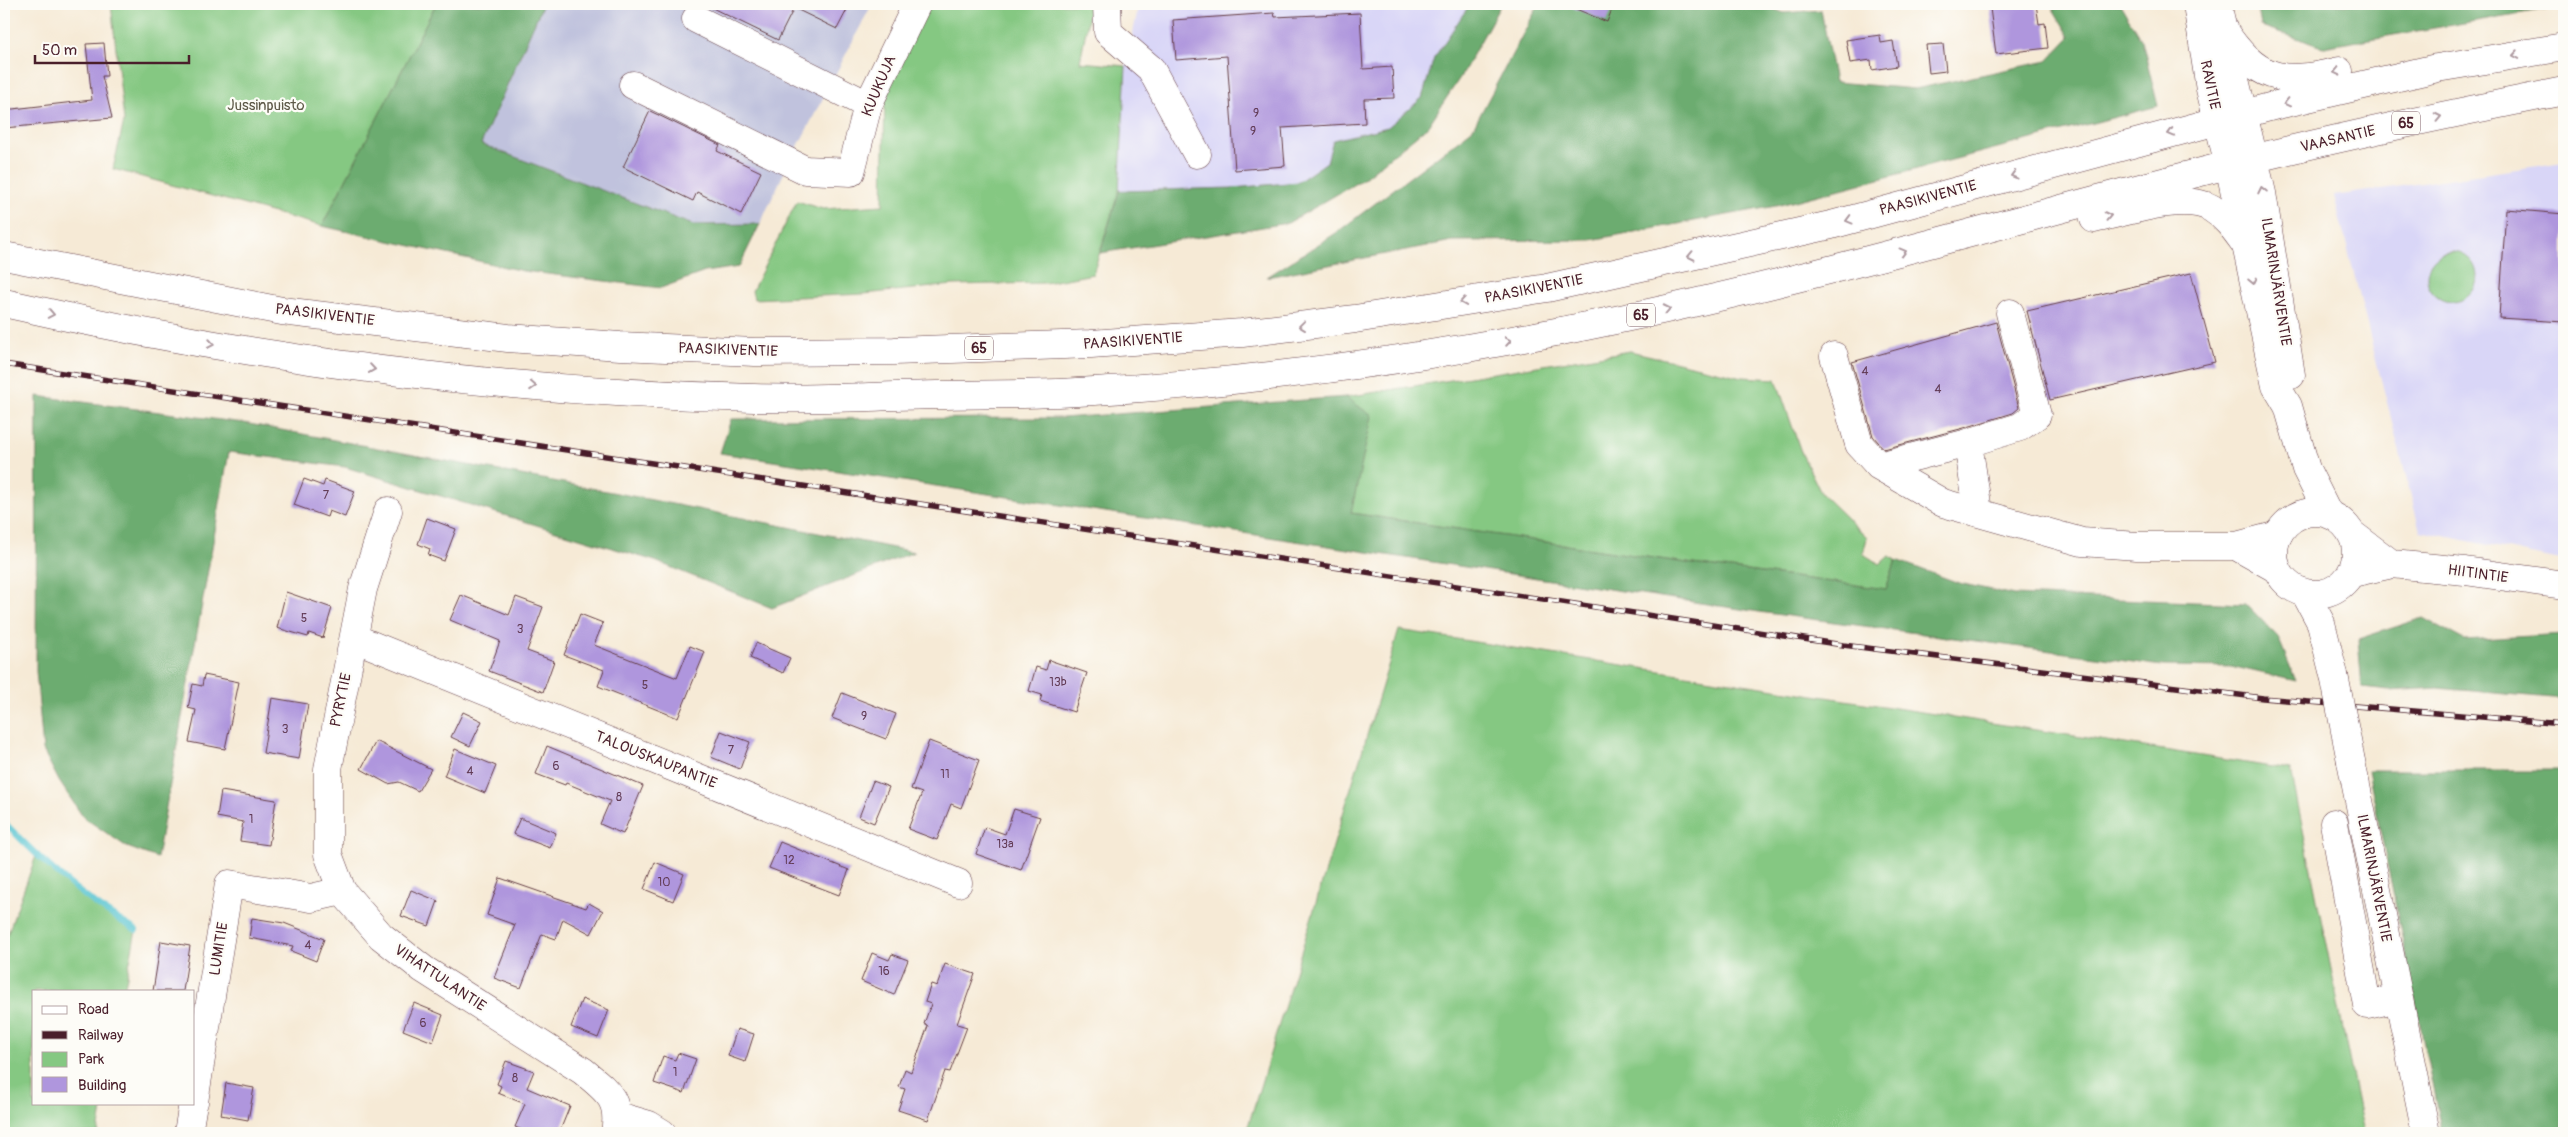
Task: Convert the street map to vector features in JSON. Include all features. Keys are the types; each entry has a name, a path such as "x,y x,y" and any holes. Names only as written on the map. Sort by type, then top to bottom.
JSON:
{"main road":[{"name":"KUUKUJA","path":"633,85 805,170 851,172 868,105 918,4"},
{"path":"1106,4 1108,32 1151,69 1197,154"},
{"name":"RAVITIE","path":"2197,4 2201,38 2231,117 2242,162"},
{"name":"RAVITIE","path":"2220,16 2231,117"},
{"name":"65","path":"2220,16 2235,48 2250,63 2261,70 2294,79 2305,79 2384,62 2437,68"},
{"path":"696,19 868,105"},
{"name":"65","path":"2231,117 2437,68 2564,47"},
{"name":"VAASANTIE","path":"2242,162 2356,134 2564,91"},
{"name":"PAASIKIVENTIE","path":"4,256 282,310 508,338 755,352 894,351 1091,344 1242,333 1355,319 1547,288 1831,225 2231,117"},
{"name":"65","path":"4,303 274,355 383,371 508,384 758,398 1092,392 1274,374 1450,350 1554,333 1776,285 2242,162"},
{"name":"ILMARINJÄRVENTIE","path":"2242,162 2245,244 2276,386 2288,406 2306,469 2328,513"},
{"name":"ILMARINJÄRVENTIE","path":"2242,162 2262,193 2292,382 2288,406"},
{"path":"1993,228 2020,235 2167,203 2191,203 2210,207 2217,212 2232,226 2245,244"},
{"path":"1879,466 1968,443 2020,427 2037,415 2010,313"},
{"path":"1834,356 1859,444 1879,466 1942,503 1978,511 2082,542 2138,546 2236,546 2287,526 2306,512 2328,513 2338,518 2352,534 2392,564"},
{"path":"1968,443 1978,511"},
{"name":"ILMARINJÄRVENTIE","path":"2287,526 2306,469"},
{"name":"PYRYTIE","path":"342,891 328,854 328,770 363,589 388,511"},
{"path":"2287,526 2274,546 2277,569 2283,580 2293,588 2305,593 2321,594 2344,581"},
{"path":"2321,623 2356,560 2356,547 2352,534"},
{"path":"2236,546 2277,569"},
{"name":"HIITINTIE","path":"2344,581 2392,564 2465,571 2564,585"},
{"name":"ILMARINJÄRVENTIE","path":"2305,593 2321,623 2334,675 2426,1133"},
{"name":"TALOUSKAUPANTIE","path":"354,638 958,883"},
{"path":"2334,823 2367,1005 2398,998"},
{"name":"LUMITIE","path":"195,1096 229,884 311,898 342,891"},
{"name":"VIHATTULANTIE","path":"342,891 381,936 423,969 583,1070 614,1101 616,1124"},
{"name":"LUMITIE","path":"188,1133 194,1104"},
{"path":"616,1124 649,1125 662,1133"}],"shaded area":[{"path":"543,4 872,4 782,177 760,224 694,226 481,144"},
{"path":"1139,4 1470,4 1434,58 1422,98 1388,127 1333,140 1327,162 1298,182 1233,188 1119,191 1126,66"},
{"path":"2564,162 2564,561 2420,531 2334,196"}],"green space":[{"name":"Jussinpuisto","path":"111,4 436,4 322,226 113,169 124,121"},
{"path":"436,4 543,4 481,144 693,225 760,224 739,267 705,272 661,288 523,271 322,226"},
{"path":"928,4 1091,4 1080,62 1126,66 1119,191 1093,274 1045,283 953,285 864,294 754,299 752,291 797,201 823,209 883,205 885,92"},
{"path":"1470,4 1501,4 1463,73 1428,126 1363,179 1288,223 1100,253 1119,191 1233,188 1298,182 1327,162 1333,140 1388,127 1422,98 1434,58"},
{"path":"1539,4 1761,4 1784,13 1821,10 1835,82 1915,89 2047,61 2070,37 2050,4 2120,4 2142,41 2158,106 1776,206 1591,240 1452,241 1267,277 1336,233 1472,130"},
{"path":"2257,4 2564,4 2564,6 2323,47 2261,26"},
{"path":"2452,252 2462,254 2470,259 2475,267 2477,277 2475,287 2470,295 2462,300 2452,302 2442,300 2434,295 2429,287 2427,277 2429,267 2434,259 2442,254"},
{"path":"1630,351 1742,377 1776,379 1801,452 1821,493 1867,538 1863,554 1880,564 1889,556 1896,560 1886,589 1700,565 1350,513 1371,416 1346,397"},
{"path":"37,396 244,423 617,493 914,552 772,608 655,561 345,467 229,452 157,858 127,847 83,817 59,781 43,750 36,671"},
{"path":"1346,397 1372,416 1351,513 1700,565 1886,589 1896,560 1959,583 2014,595 2246,604 2278,637 2296,681 2235,667 2163,666 1759,612 720,453 731,419 1062,418"},
{"path":"2423,618 2464,640 2564,634 2564,699 2437,688 2389,691 2362,688 2358,639"},
{"path":"1399,630 2291,770 2364,1133 1246,1133"},
{"path":"2368,770 2564,770 2564,1133 2442,1133"},
{"path":"36,856 105,912 136,930 124,990 32,990 32,1104 103,1104 98,1133 4,1133 4,944"}],"building":[{"path":"704,4 850,4 837,29 794,8 778,40"},
{"path":"1564,4 1614,4 1607,22"},
{"path":"2036,4 2039,24 2045,23 2048,48 1996,54 1990,8"},
{"path":"1274,13 1275,17 1360,13 1363,69 1392,67 1394,98 1364,99 1365,123 1282,128 1285,166 1235,170 1227,56 1176,60 1173,20"},
{"path":"1880,35 1881,43 1893,41 1897,66 1872,70 1871,60 1850,63 1846,40"},
{"path":"104,43 107,76 102,76 112,118 4,128 4,110 92,100 86,44"},
{"path":"1943,44 1946,71 1929,73 1926,45"},
{"path":"650,111 720,145 717,151 761,172 741,214 697,192 693,201 623,167"},
{"path":"2506,209 2564,214 2564,322 2499,318"},
{"path":"2191,273 2215,362 2050,400 2027,311"},
{"path":"1996,322 2019,408 2013,413 1964,428 1884,449 1873,436 1852,362"},
{"path":"304,479 323,486 325,480 355,491 345,517 329,511 327,517 294,505"},
{"path":"427,518 456,529 444,561 428,555 430,549 418,544"},
{"path":"286,592 332,608 323,638 309,633 308,637 277,628"},
{"path":"461,595 509,615 516,597 543,607 527,651 554,661 543,692 489,671 500,641 450,620"},
{"path":"580,614 603,623 594,645 677,678 690,646 705,652 678,718 598,686 604,670 564,655"},
{"path":"756,643 790,658 783,673 750,658"},
{"path":"1049,660 1087,673 1074,712 1040,701 1042,695 1029,691 1036,667 1046,670"},
{"path":"204,675 239,682 225,749 189,742 196,710 188,708 193,684 202,686"},
{"path":"842,693 896,714 886,739 832,718"},
{"path":"272,698 308,704 299,759 263,753"},
{"path":"463,712 482,721 470,746 451,737"},
{"path":"721,731 750,742 740,769 711,757"},
{"path":"376,741 431,769 418,791 399,782 388,784 361,769"},
{"path":"929,741 979,760 961,808 951,804 937,840 908,829 922,793 911,789"},
{"path":"547,746 643,786 623,834 600,824 610,801 566,783 565,785 536,774"},
{"path":"455,749 496,766 485,793 444,776"},
{"path":"873,781 889,787 874,823 859,817"},
{"path":"221,791 276,800 269,845 240,841 243,822 217,817"},
{"path":"1014,809 1040,817 1021,870 976,854 985,827 1005,834"},
{"path":"520,818 556,833 550,848 513,834"},
{"path":"780,842 849,870 839,895 769,868"},
{"path":"655,862 684,874 673,901 644,889"},
{"path":"500,878 586,908 589,903 603,911 591,934 563,919 556,939 542,934 521,988 494,978 515,925 487,915"},
{"path":"411,890 438,901 429,926 401,916"},
{"path":"252,918 284,923 324,939 316,961 291,951 293,946 249,938"},
{"path":"161,941 190,946 183,990 153,990"},
{"path":"872,953 889,960 892,954 908,960 894,995 861,981"},
{"path":"945,964 975,974 957,1024 967,1027 950,1072 945,1071 928,1120 898,1110 905,1089 899,1087 905,1069 911,1072 928,1026 924,1024 931,1004 925,1002 931,984 937,986"},
{"path":"582,999 609,1010 598,1038 571,1027"},
{"path":"414,1003 443,1015 433,1042 403,1030"},
{"path":"737,1029 754,1034 745,1062 728,1056"},
{"path":"678,1053 696,1059 684,1093 654,1083 663,1056 675,1060"},
{"path":"506,1061 534,1071 527,1088 570,1106 559,1133 530,1133 515,1127 525,1104 498,1093 501,1086 497,1084"},
{"path":"226,1083 254,1088 248,1120 221,1115"}],"waterway":[{"path":"4,822 66,881 100,907 136,930"}],"railway":[{"path":"4,364 1843,645 2263,698 2564,724"}]}
